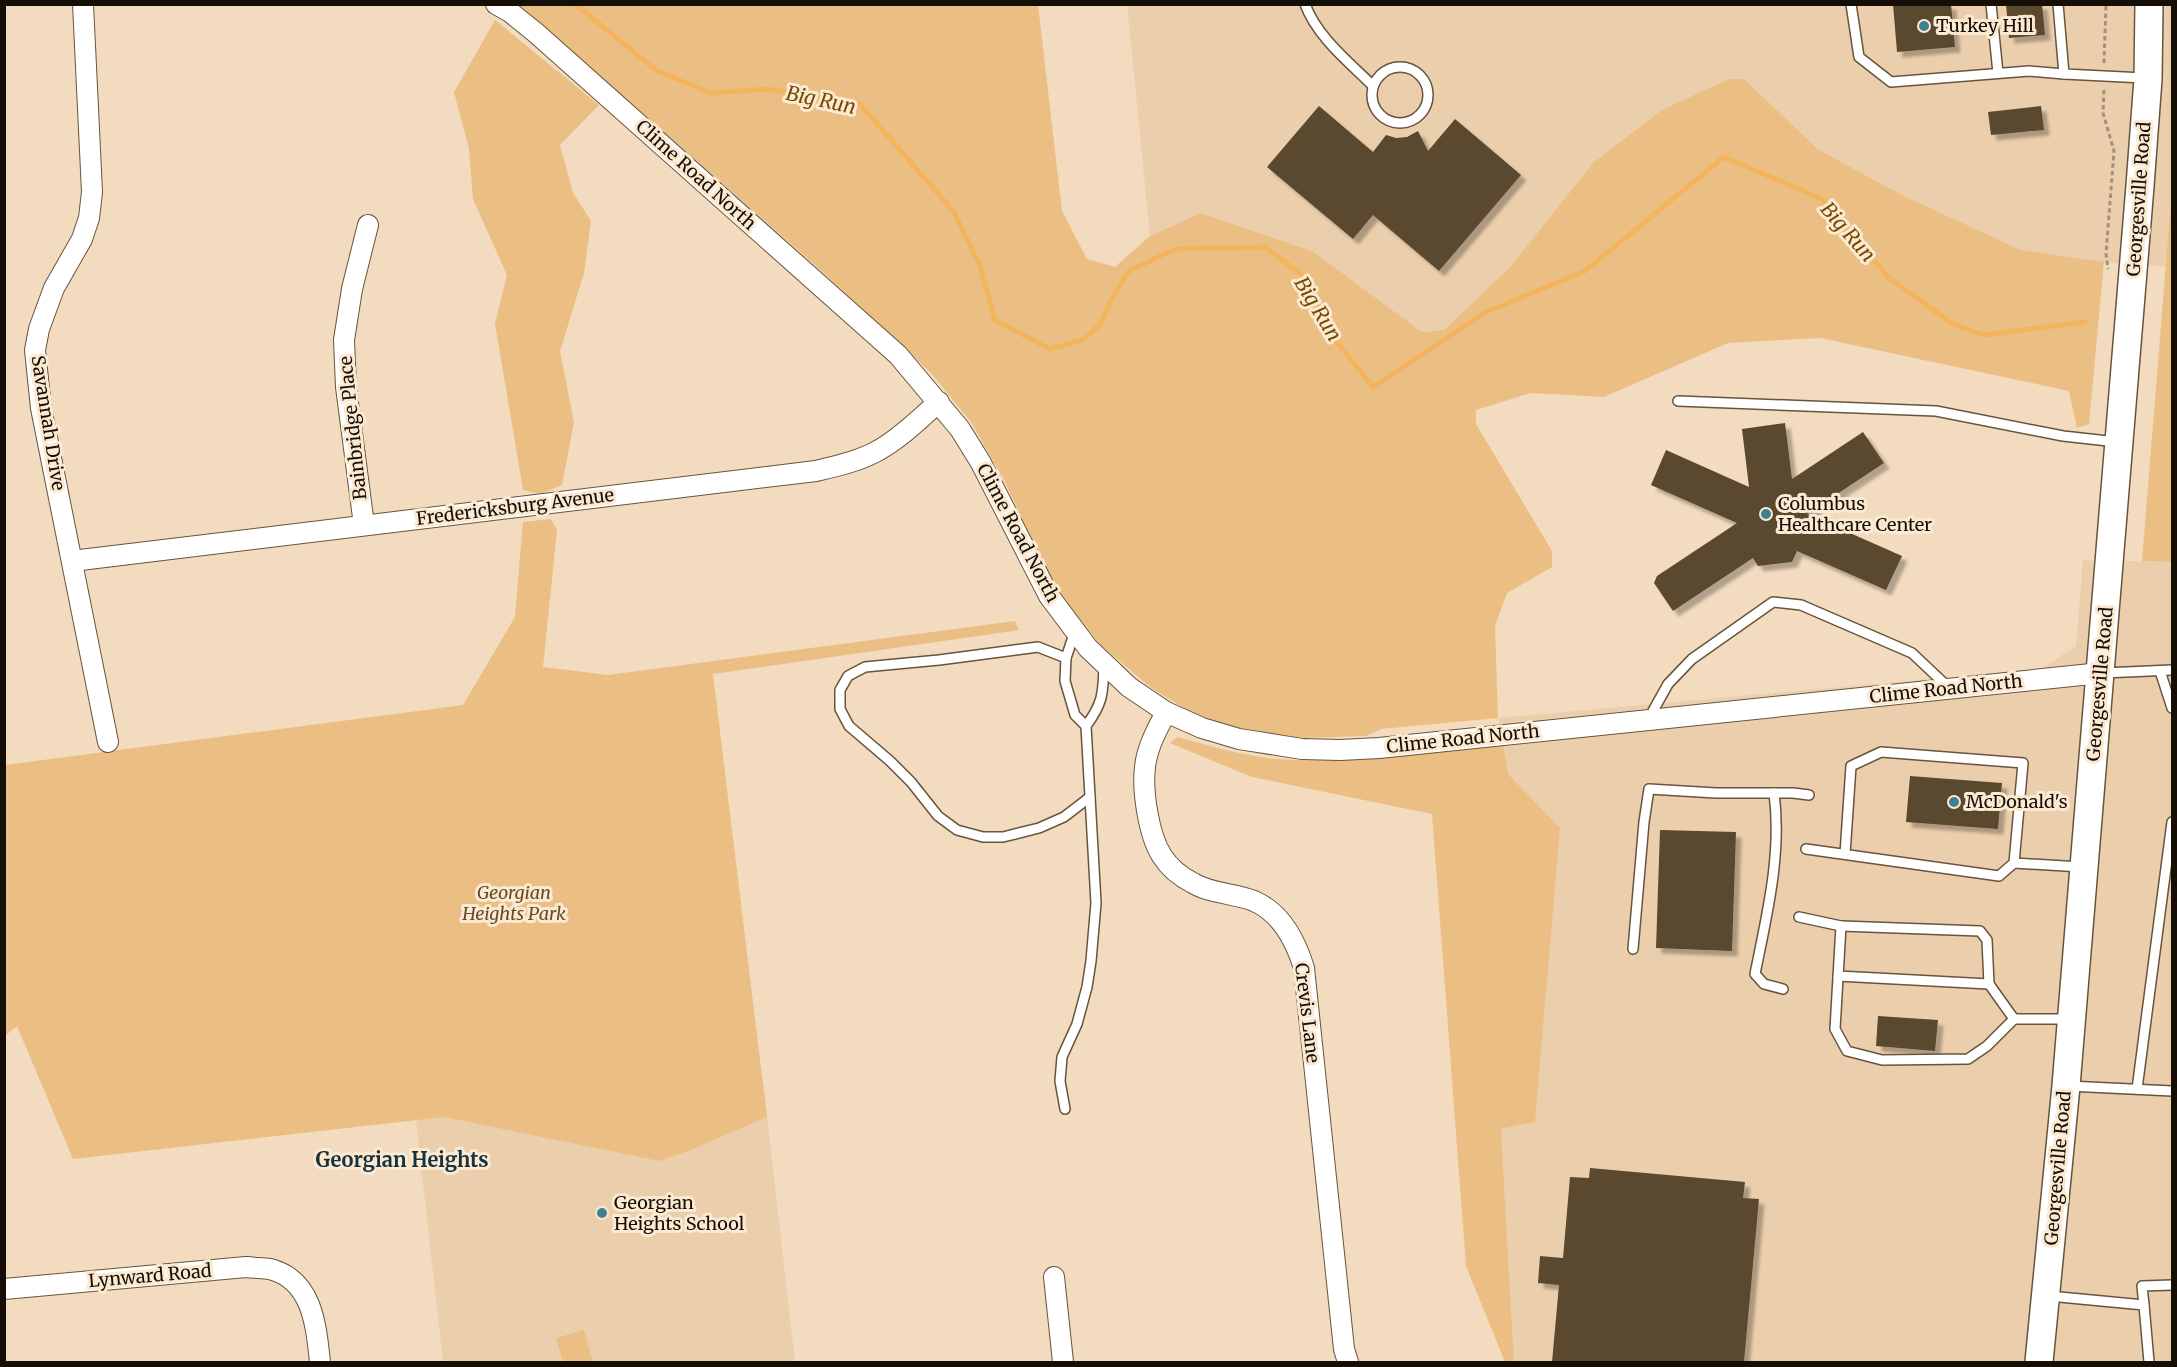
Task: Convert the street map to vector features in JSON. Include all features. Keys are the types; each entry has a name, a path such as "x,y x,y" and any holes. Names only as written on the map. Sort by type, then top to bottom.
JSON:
{"main road":[{"name":"Georgesville Road","path":"2039,1362 2066,1086 2101,673 2148,79 2149,4"}],"street":[{"name":"Savannah Drive","path":"83,4 92,192 89,218 82,239 54,288 39,329 35,350 41,408 108,742"},
{"name":"Clime Road North","path":"496,4 536,33 898,355 960,429 981,463 1049,596 1088,648 1129,687 1166,712 1202,728 1239,739 1302,749 1379,748 2101,673"},
{"name":"Bainbridge Place","path":"364,525 346,387 344,340 352,289 368,225"},
{"name":"Fredericksburg Avenue","path":"72,561 816,471 845,464 879,451 939,402"},
{"name":"Crevis Lane","path":"1166,712 1151,741 1145,768 1146,800 1152,834 1162,856 1175,871 1194,884 1255,902 1273,914 1287,929 1298,948 1304,968 1343,1337 1348,1362"},
{"name":"Lynward Road","path":"4,1289 246,1267 271,1269 293,1280 309,1300 316,1324 320,1362"},
{"path":"1054,1277 1063,1362"}],"lane":[{"path":"1305,4 1309,17 1333,47 1373,86 1373,104 1377,112 1391,122 1409,122 1418,117 1428,101 1425,83 1412,69 1393,68 1384,72 1373,86"},
{"path":"1851,4 1859,57 1892,82 2029,71 2148,79"},
{"path":"1991,4 1998,73"},
{"path":"2058,4 2064,74"},
{"path":"1678,401 1936,411 2063,436 2119,442"},
{"path":"1648,720 1668,684 1692,659 1773,602 1801,605 1912,653 1949,688"},
{"path":"1075,631 1066,658 1065,681 1075,715 1086,726"},
{"path":"1066,658 1038,647 865,667 848,676 840,690 840,709 849,726 911,782 938,816 957,830 982,837 1003,837 1039,828 1064,817 1090,797"},
{"path":"1065,1109 1060,1081 1062,1057 1077,1024 1087,987 1094,938 1096,903 1086,726 1098,710 1102,695 1104,664"},
{"path":"2101,673 2172,670"},
{"path":"2160,671 2172,708"},
{"path":"1806,849 1999,876 2014,863 2023,763 1881,752 1851,766 1845,854"},
{"path":"1634,949 1644,822 1649,789 1809,795"},
{"path":"1774,793 1778,822 1772,886 1755,974 1764,984 1783,989"},
{"path":"2137,1089 2172,822"},
{"path":"2014,863 2084,867"},
{"path":"1799,917 1841,926 1980,931 1987,940 1989,984 2014,1019"},
{"path":"1841,926 1835,1029 1847,1051 1882,1060 1968,1059 1988,1046 2014,1019 2071,1019"},
{"path":"1838,976 1989,984"},
{"path":"2066,1086 2172,1090"},
{"path":"2149,1362 2142,1286 2172,1285"},
{"path":"2046,1296 2144,1305"}],"path":[{"path":"2106,4 2103,113 2114,152 2106,254 2108,269"}],"shaded area":[{"path":"1127,5 2172,5 2172,188 2167,267 2104,262 2021,250 1904,196 1819,150 1744,79 1593,163 1511,266 1444,330 1422,332 1314,252 1201,213 1150,236"},
{"path":"2083,560 2172,562 2172,1362 1514,1362 1501,1129 1560,828 1509,775 1498,718 2041,669 2076,646"},
{"name":"Georgian Heights School","path":"763,1080 795,1362 443,1362 416,1120"}],"green space":[{"path":"515,5 1038,5 1062,211 1087,259 1115,267 1150,236 1201,213 1314,252 1422,332 1444,330 1511,266 1593,163 1662,110 1729,79 1744,79 1819,150 1904,196 2021,250 2104,262 2089,424 2077,428 2069,391 1820,338 1728,343 1604,397 1531,393 1476,410 1476,424 1552,551 1552,567 1507,593 1495,626 1498,718 1381,729 1366,736 1302,738 1243,730 1192,713 1150,687 1101,645 1067,604 1048,574 1003,478 971,422 931,373 815,265 630,102"},
{"path":"495,20 599,105 560,145 573,193 591,221 584,273 560,351 574,422 562,485 540,494 523,490 495,324 507,275 473,199 469,149 454,92"},
{"path":"2172,188 2172,562 2142,561"},
{"name":"Georgian Heights Park","path":"551,519 557,530 543,667 608,675 1015,621 1019,630 713,674 767,1117 691,1150 659,1161 444,1117 73,1159 17,1026 5,1036 5,765 463,705 515,617 523,522"},
{"path":"1178,737 1252,756 1305,760 1390,756 1503,745 1509,775 1560,828 1535,1122 1501,1129 1514,1362 1505,1362 1466,1266 1432,814 1252,777 1170,743"},
{"path":"584,1330 593,1362 563,1362 556,1338"}],"building":[{"name":"Turkey Hill","path":"1893,4 1951,4 1955,47 1897,52"},
{"name":"Turkey Hill","path":"2006,4 2042,4 2045,35 2009,38"},
{"path":"1319,106 1373,152 1386,135 1396,138 1407,137 1418,131 1428,151 1455,119 1521,175 1439,271 1373,215 1353,239 1267,167"},
{"path":"2041,106 2044,130 1991,135 1988,112"},
{"name":"Columbus Healthcare Center","path":"1785,423 1792,479 1863,432 1884,463 1807,514 1902,556 1886,590 1797,551 1792,562 1758,566 1753,558 1673,611 1654,583 1657,576 1737,523 1651,485 1666,450 1749,487 1742,429"},
{"name":"McDonald's","path":"1910,776 2002,783 1998,829 1906,822"},
{"path":"1660,830 1736,832 1732,951 1656,948"},
{"path":"1878,1016 1938,1020 1935,1051 1876,1046"},
{"path":"1590,1168 1745,1182 1743,1198 1759,1199 1744,1362 1552,1362 1559,1285 1538,1283 1540,1256 1563,1258 1570,1177 1589,1178"}],"waterway":[{"name":"Big Run","path":"575,4 657,71 711,93 767,89 860,104 954,212 980,266 995,320 1050,349 1082,340 1100,325 1113,296 1129,271 1175,249 1265,247 1302,275 1335,340 1373,387 1484,313 1585,271 1724,157 1822,199 1889,278 1953,324 1984,335 2085,322"}],"place":[{"name":"Turkey Hill","path":"1924,26"},
{"name":"Columbus Healthcare Center","path":"1766,514"},
{"name":"McDonald's","path":"1954,802"},
{"name":"Georgian Heights School","path":"602,1213"}],"district":[{"name":"Georgian Heights","path":"402,1160"}]}
